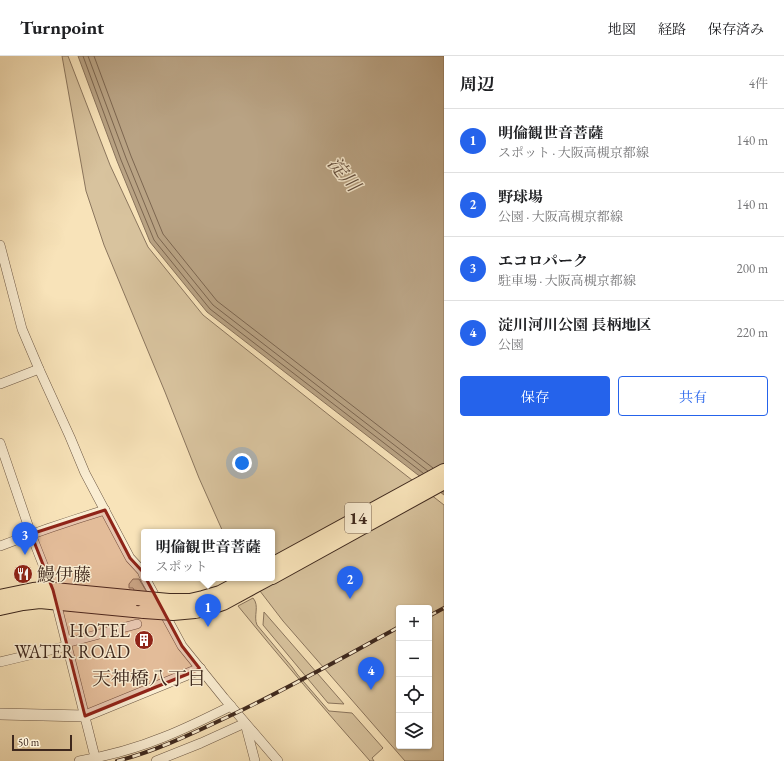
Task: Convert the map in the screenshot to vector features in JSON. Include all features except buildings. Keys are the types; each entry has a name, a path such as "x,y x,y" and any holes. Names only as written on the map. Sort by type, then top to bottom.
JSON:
{"main road":[{"name":"14","path":"275,563 444,471"},
{"name":"14","path":"275,574 444,482"},
{"path":"0,608 55,596 137,598 169,601 206,609 220,593 242,581"},
{"path":"215,600 223,603 263,581"},
{"path":"0,597 33,590 55,596 144,611 173,613 185,612 192,606"}],"street":[{"path":"0,245 22,329 38,370 70,436 85,473 104,510 130,558 141,570"},
{"path":"0,384 38,370"},
{"path":"0,443 31,534 55,596 96,759"},
{"path":"0,546 104,510"},
{"path":"147,581 182,646 278,761"},
{"path":"0,662 137,624"},
{"path":"0,714 85,716 200,669"},
{"path":"79,761 96,759 139,746 166,736 231,706"},
{"path":"156,761 245,723"},
{"path":"245,723 255,761"}],"highlighted area":[{"path":"105,510 130,558 142,571 182,646 200,669 85,716 53,590 31,534"}],"shaded area":[{"path":"62,56 68,56 110,165 148,247 203,315 444,505 444,761 405,761 283,621 252,581 275,581 275,529 222,529 199,478 104,245 86,191"},
{"path":"133,579 139,579 148,594 134,592 133,588 129,588 129,584"},
{"path":"253,598 256,604 257,625 329,711 352,713 383,748 372,758 374,761 370,761 353,742 238,606"},
{"path":"264,612 344,704 328,703 263,625"}],"water":[{"name":"淀川","path":"78,56 444,56 444,495 207,312 150,242 117,161"}],"railway":[{"path":"432,614 444,608"},
{"path":"117,761 170,743 244,709 311,675 396,629"}],"place":[{"name":"エコロパーク","path":"25,555"},
{"name":"鰻伊藤","path":"23,574"},
{"name":"野球場","path":"350,599"},
{"name":"明倫観世音菩薩","path":"208,627"},
{"name":"HOTEL WATER ROAD","path":"144,640"},
{"name":"淀川河川公園 長柄地区","path":"371,690"}],"district":[{"name":"天神橋八丁目","path":"149,678"}]}
